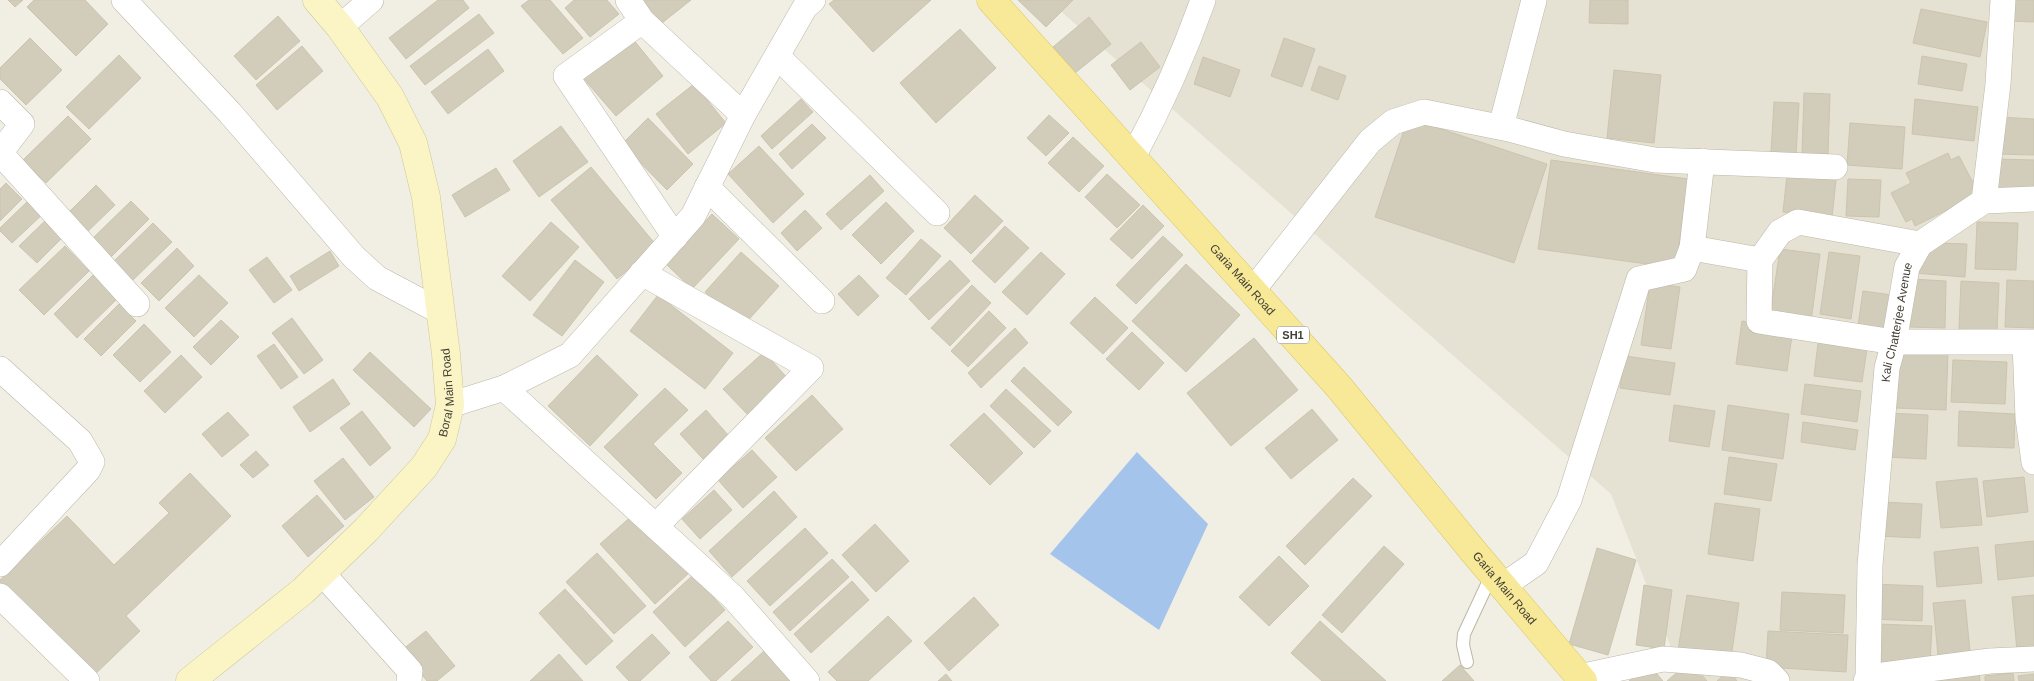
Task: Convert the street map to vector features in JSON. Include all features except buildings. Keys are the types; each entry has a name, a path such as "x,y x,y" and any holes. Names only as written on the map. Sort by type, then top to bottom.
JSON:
{"main road":[{"name":"Boral Main Road","path":"190,681 322,573 366,530 424,467 442,439 450,405 426,197 413,143 390,97 340,27 317,0"},
{"name":"Garia Main Road","path":"991,0 1339,387 1581,679"}],"street":[{"path":"124,0 230,113 354,257 377,278 440,312"},
{"path":"340,27 371,0"},
{"path":"628,0 642,21 744,115"},
{"path":"450,405 504,388 570,355 693,216 744,115 805,7 813,0"},
{"path":"1133,157 1159,108 1194,27 1203,0"},
{"path":"1501,127 1534,0"},
{"path":"2003,0 1998,84 1984,201 2034,200"},
{"path":"642,21 566,76 675,237"},
{"path":"777,56 937,213"},
{"path":"0,102 22,124 0,153 137,304"},
{"path":"1253,290 1370,142 1393,122 1424,112 1501,127 1564,144 1655,160 1836,167"},
{"path":"1498,580 1536,563 1569,500 1639,279 1684,269 1692,248 1702,161"},
{"path":"707,187 822,301"},
{"name":"Kali Chatterjee Avenue","path":"1867,679 1871,555 1887,368 1894,342 1907,267 1920,244 1984,201"},
{"path":"1920,244 1798,222 1780,232 1760,260 1759,321 1894,342 2029,343 2028,418 2034,462"},
{"path":"1692,248 1760,260"},
{"path":"642,273 811,368 656,526"},
{"path":"0,369 80,440 92,462 88,470 0,564"},
{"path":"504,388 733,596 803,680"},
{"path":"322,573 410,671 409,681"},
{"path":"0,596 87,681"},
{"path":"1581,679 1663,658 1741,665 1768,672 1777,681"},
{"path":"1867,679 1990,661 2034,659"}],"lane":[{"path":"1467,662 1463,645 1464,634 1498,580"}],"shaded area":[{"path":"1048,0 2034,0 2034,681 1684,681 1611,494"}],"water":[{"path":"1137,452 1208,524 1159,630 1050,554"}]}
